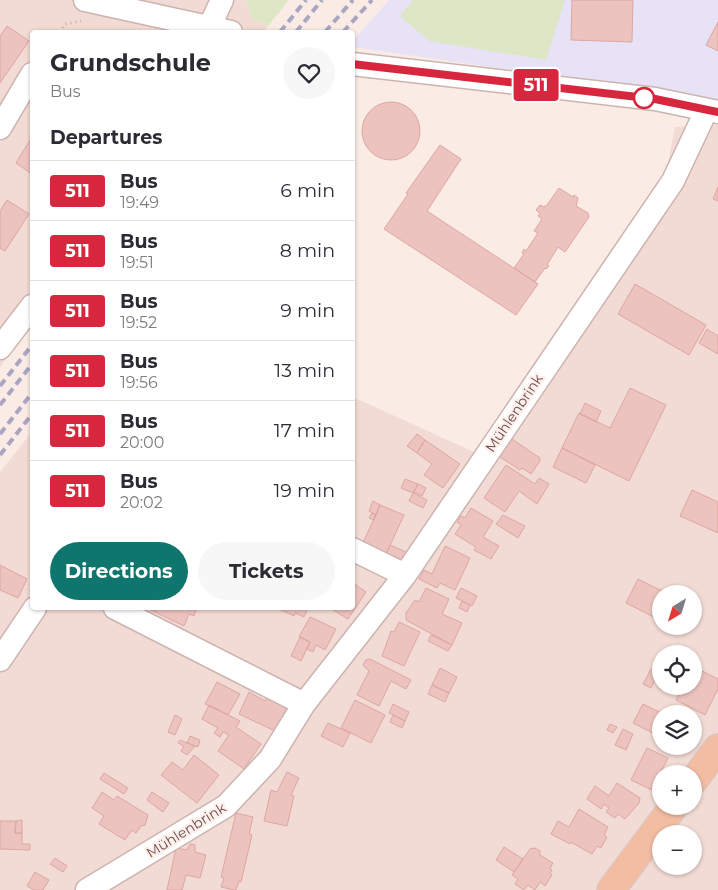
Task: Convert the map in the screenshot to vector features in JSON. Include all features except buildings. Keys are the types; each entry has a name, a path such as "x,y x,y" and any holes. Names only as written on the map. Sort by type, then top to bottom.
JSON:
{"main road":[{"path":"702,769 718,748"},
{"path":"611,890 667,815"}],"street":[{"path":"85,0 212,30"},
{"path":"216,30 222,0"},
{"path":"355,64 655,99 712,111"},
{"path":"0,128 30,77"},
{"name":"Mühlenbrink","path":"87,890 226,806 270,759 304,704 405,575 673,181 712,111"},
{"path":"0,348 30,309"},
{"path":"355,550 405,575"},
{"path":"0,660 34,610"},
{"path":"119,610 304,704"}],"shaded area":[{"path":"0,0 246,0 252,18 268,26 265,30 30,30 30,328 0,367"},
{"path":"389,0 718,0 718,100 355,47 355,39"},
{"path":"718,125 718,890 0,890 0,472 30,434 30,610 355,610 355,398 474,452 666,173 675,127"}],"green space":[{"path":"246,0 289,0 268,26 252,18"},
{"path":"413,0 565,0 546,60 429,41 400,16"}],"railway":[{"path":"282,30 306,0"},
{"path":"298,30 322,0"},
{"path":"327,30 353,0"},
{"path":"345,30 372,0"},
{"path":"0,386 30,348"},
{"path":"0,405 30,367"},
{"path":"0,434 30,396"},
{"path":"0,455 30,417"}],"bus line":[{"name":"511","path":"355,64 655,99 718,112"}]}
